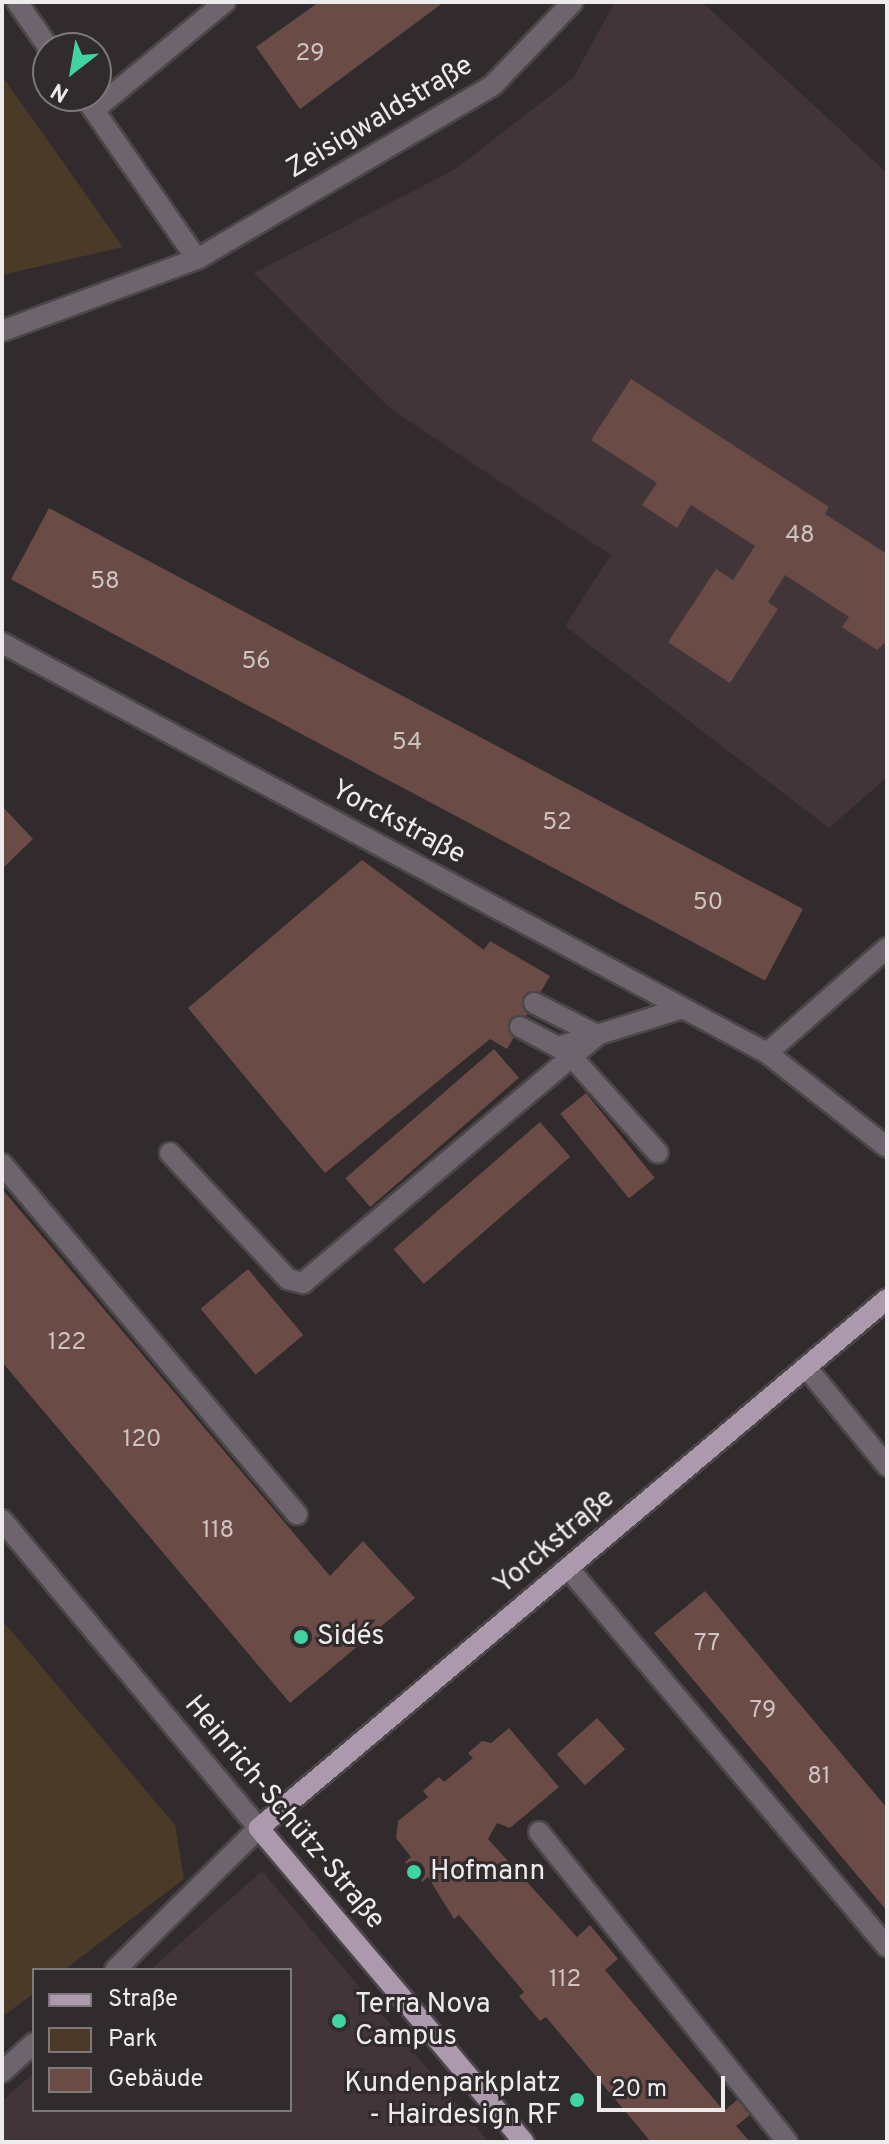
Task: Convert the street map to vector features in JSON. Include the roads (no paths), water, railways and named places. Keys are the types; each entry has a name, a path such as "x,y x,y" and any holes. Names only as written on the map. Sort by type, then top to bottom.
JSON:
{"main road":[{"name":"Yorckstraße","path":"259,1828 887,1299"},
{"name":"Heinrich-Schütz-Straße","path":"259,1828 524,2142"}],"street":[{"path":"17,2 38,32"},
{"path":"112,86 225,2"},
{"name":"Zeisigwaldstraße","path":"2,331 197,259 493,85 573,2"},
{"path":"95,112 197,259"},
{"name":"Yorckstraße","path":"2,643 767,1053 887,1147"},
{"path":"767,1053 887,948"},
{"path":"534,1003 597,1035"},
{"path":"520,1027 558,1047 683,1008"},
{"path":"170,1153 288,1279 303,1283 597,1035"},
{"path":"571,1056 658,1153"},
{"path":"2,1164 297,1514"},
{"path":"806,1367 887,1466"},
{"name":"Heinrich-Schütz-Straße","path":"2,1520 259,1828"},
{"path":"568,1568 887,1947"},
{"path":"117,1968 259,1828"},
{"path":"539,1832 787,2142"},
{"path":"2,2072 32,2045"}],"place":[{"name":"Side´s","path":"301,1637"},
{"name":"Hofmann","path":"414,1872"},
{"name":"Terra Nova Campus","path":"339,2021"},
{"name":"Kundenparkplatz - Hairdesign RF","path":"577,2100"}]}
